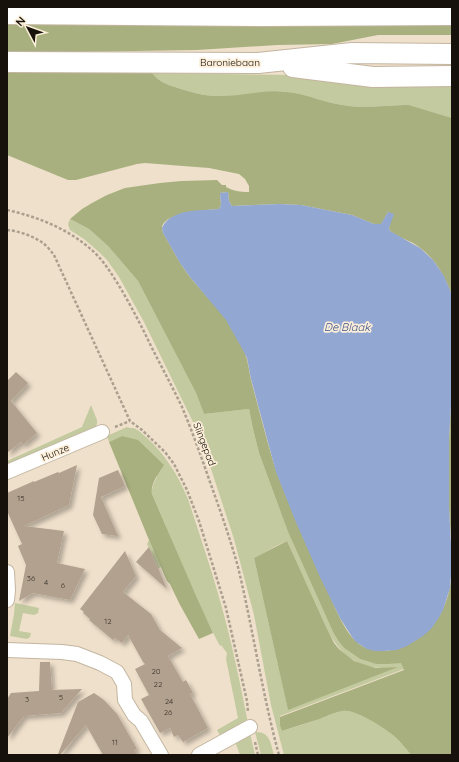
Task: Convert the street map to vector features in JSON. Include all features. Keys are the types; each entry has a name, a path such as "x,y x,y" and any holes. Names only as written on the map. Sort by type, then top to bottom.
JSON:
{"main road":[{"path":"7,14 266,16 452,15"},
{"name":"Baroniebaan","path":"7,62 258,63 352,53 452,54"},
{"path":"258,63 373,77 452,76"}],"street":[{"name":"Hunze","path":"7,472 102,432"},
{"path":"7,572 7,600"},
{"path":"7,650 77,654 100,663 117,672 124,684 125,700 134,715 141,721 161,755"},
{"path":"199,755 250,727"}],"path":[{"name":"Slingepad","path":"7,210 25,214 51,224 66,232 94,252 106,265 125,296 178,398 196,441 222,514 237,566 250,618 270,723 279,755"},
{"path":"7,230 13,230 29,235 44,243 54,255 61,267 130,421 165,452 174,464 187,490 199,521 226,608 247,701 250,727 258,755"}],"green space":[{"path":"7,22 452,25 452,35 378,35 332,44 277,45 197,50 7,53"},
{"path":"7,73 152,73 158,79 167,84 192,92 212,96 278,91 300,94 345,106 370,107 409,105 452,118 452,295 445,279 432,259 413,243 390,231 388,212 381,225 374,224 352,215 301,205 279,204 232,206 229,201 228,192 220,193 221,205 219,209 196,211 178,215 170,218 162,227 163,233 182,266 226,319 245,353 276,471 300,530 348,633 359,644 366,648 380,651 394,650 421,636 428,631 442,611 450,587 452,569 452,755 411,755 397,739 385,729 362,716 348,711 337,712 282,731 280,717 404,670 401,663 376,664 360,659 344,648 339,642 333,632 288,532 259,453 249,409 204,414 196,393 138,281 108,246 89,229 70,219 92,203 125,188 181,181 217,180 222,185 226,185 226,187 231,189 249,192 249,186 245,179 239,174 209,168 145,163 76,180 68,180 7,155"},
{"path":"152,73 295,75 452,84 452,118 409,105 370,107 345,106 300,94 284,92 212,96 192,92 167,84 158,79"},
{"path":"70,219 89,229 108,246 138,281 196,393 204,414 249,409 259,453 288,532 333,632 339,642 344,648 360,659 376,664 401,662 404,669 280,716 282,731 337,712 348,711 362,716 385,729 397,739 411,755 284,755 271,705 254,615 234,539 211,469 194,424 144,322 119,277 107,260 84,239 70,230 68,224","holes":["287,541 327,630 343,652 353,660 365,665 380,668 397,667 288,709 254,558"]},
{"path":"452,391 452,554 448,479"},
{"path":"91,405 97,420 96,428 7,469 7,461 82,427"},
{"path":"127,427 137,429 146,437 159,450 175,473 188,499 213,577 229,633 248,723 221,737 217,730 238,718 226,659 227,653 221,645 220,646 193,590 152,494 152,488 157,477 122,436 109,442 107,436"},
{"path":"122,436 138,440 164,465 152,486 152,494 213,633 199,639 167,581 109,442"},
{"path":"149,540 161,567 158,568 147,544"},
{"path":"287,541 325,625 334,643 339,649 354,661 369,666 376,668 398,667 288,710 254,558"},
{"path":"15,603 39,608 38,613 34,615 23,613 19,631 31,633 30,637 27,639 10,636"},
{"path":"255,732 260,732 267,736 271,743 274,755 261,755"},
{"path":"250,733 255,755 240,755 234,739"}],"water":[{"name":"De Blaak","path":"228,192 229,201 232,206 279,204 301,205 352,215 374,224 381,224 388,212 394,214 389,228 390,231 420,248 433,260 444,276 452,295 452,391 449,438 449,507 452,562 450,588 443,610 431,629 407,646 397,650 375,651 367,649 356,642 340,618 295,520 276,472 251,379 247,358 226,320 190,277 180,263 163,233 162,228 166,222 179,214 219,209 221,205 220,193"}],"building":[{"path":"16,372 28,383 11,401 37,433 23,445 21,442 7,453 7,381"},
{"path":"77,465 69,505 24,526 64,531 57,563 85,569 70,600 33,593 19,601 26,565 18,546 22,544 7,511 7,493"},
{"path":"118,470 125,486 101,497 118,536 102,534 93,515 99,478"},
{"path":"149,547 167,589 136,562"},
{"path":"125,551 136,576 123,592 151,614 160,630 182,648 168,656 183,682 186,680 193,693 190,694 208,728 183,742 178,735 174,737 170,728 160,733 141,699 149,695 135,669 145,664 128,635 122,643 115,638 113,640 89,620 90,619 80,609"},
{"path":"40,662 50,662 52,690 82,689 61,713 24,716 7,738 7,699 11,693 39,691"},
{"path":"94,693 104,700 117,714 137,749 134,750 137,755 103,755 86,725 60,755 58,754 78,702"}]}
